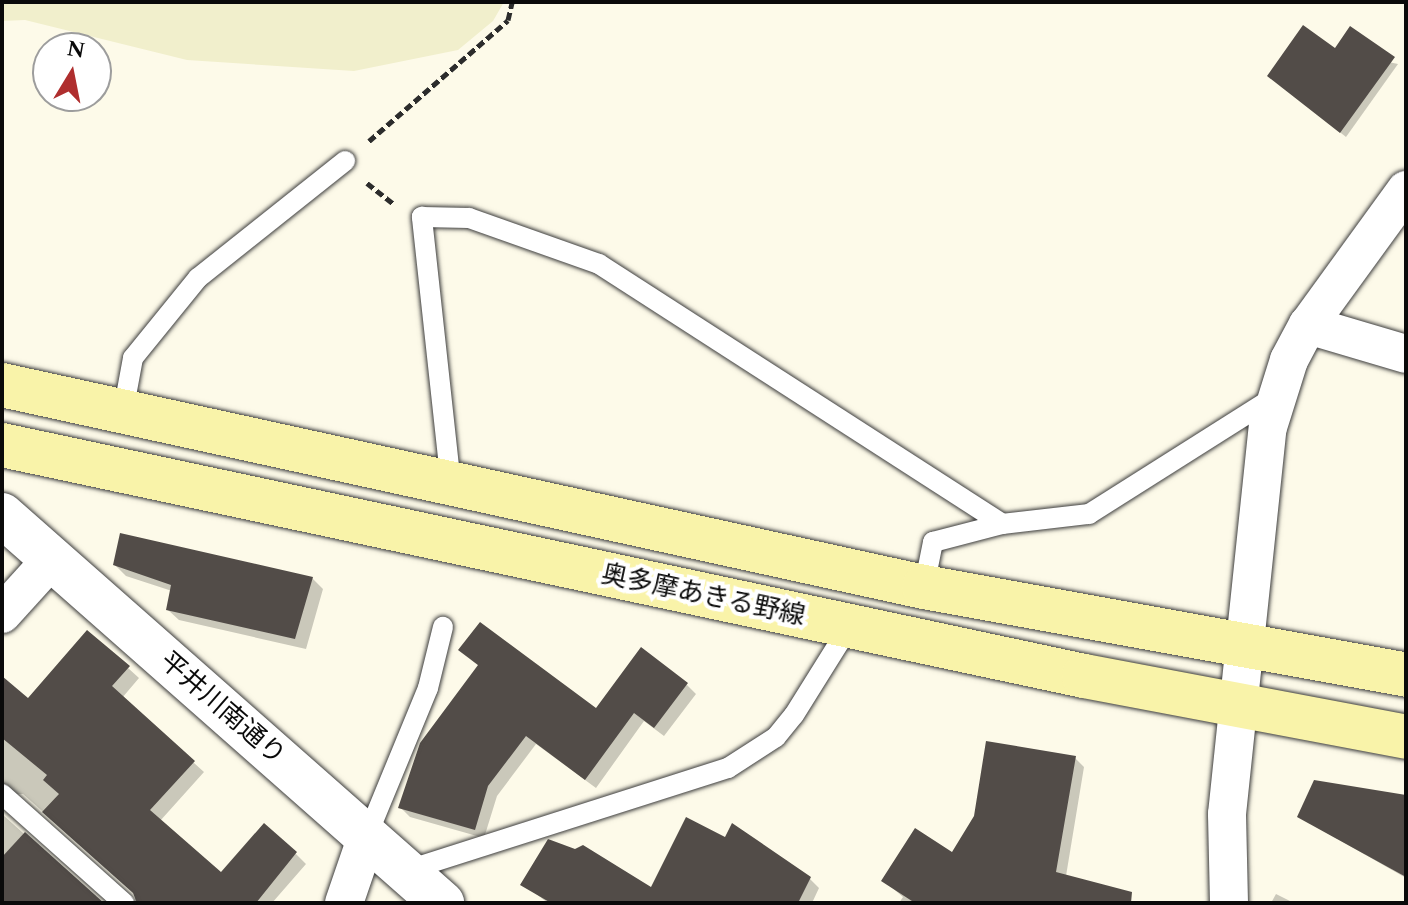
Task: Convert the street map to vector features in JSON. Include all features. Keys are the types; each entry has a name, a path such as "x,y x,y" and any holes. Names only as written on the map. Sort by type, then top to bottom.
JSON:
{"main road":[{"name":"奥多摩あきる野線","path":"2,385 924,587 1406,675"},
{"name":"奥多摩あきる野線","path":"2,445 849,627 1406,737"}],"street":[{"path":"1229,903 1227,814 1244,647 1276,396 1308,325 1406,190"},
{"path":"1308,325 1406,354"},
{"name":"平井川南通り","path":"2,515 50,561 442,903"},
{"path":"2,614 50,561"},
{"path":"344,903 367,836"}],"lane":[{"path":"123,412 133,358 198,278 345,161"},
{"path":"451,485 422,217 469,218 599,264 1002,524"},
{"path":"924,587 933,542 1002,524 1089,514 1276,396"},
{"path":"367,836 428,688 443,627"},
{"path":"405,871 728,768 785,726 849,627"},
{"path":"2,794 124,903"}],"path":[{"path":"400,208 376,193 345,161 508,20 512,2"}],"shaded area":[{"path":"2,2 504,2 493,21 458,50 354,71 187,60 112,41 112,32 74,32 25,20 2,21"}],"building":[{"path":"1303,25 1335,48 1350,26 1395,57 1340,133 1267,76"},
{"path":"120,533 313,577 295,639 166,610 171,585 113,565"},
{"path":"480,622 596,708 641,647 688,683 654,728 634,713 585,780 526,736 488,786 475,830 398,808 420,743 478,665 458,650"},
{"path":"87,630 130,666 112,686 195,761 150,810 221,872 264,823 297,852 256,903 137,903 133,893 42,812 59,794 43,780 47,775 2,738 2,676 28,698"},
{"path":"986,741 1076,756 1056,872 1132,892 1131,903 915,903 881,881 915,828 952,852 974,816"},
{"path":"1314,780 1406,795 1406,877 1297,817"},
{"path":"686,817 725,837 732,823 811,877 798,903 551,903 520,885 548,839 575,849 583,845 651,887"},
{"path":"25,832 104,903 2,903 2,857"}]}
